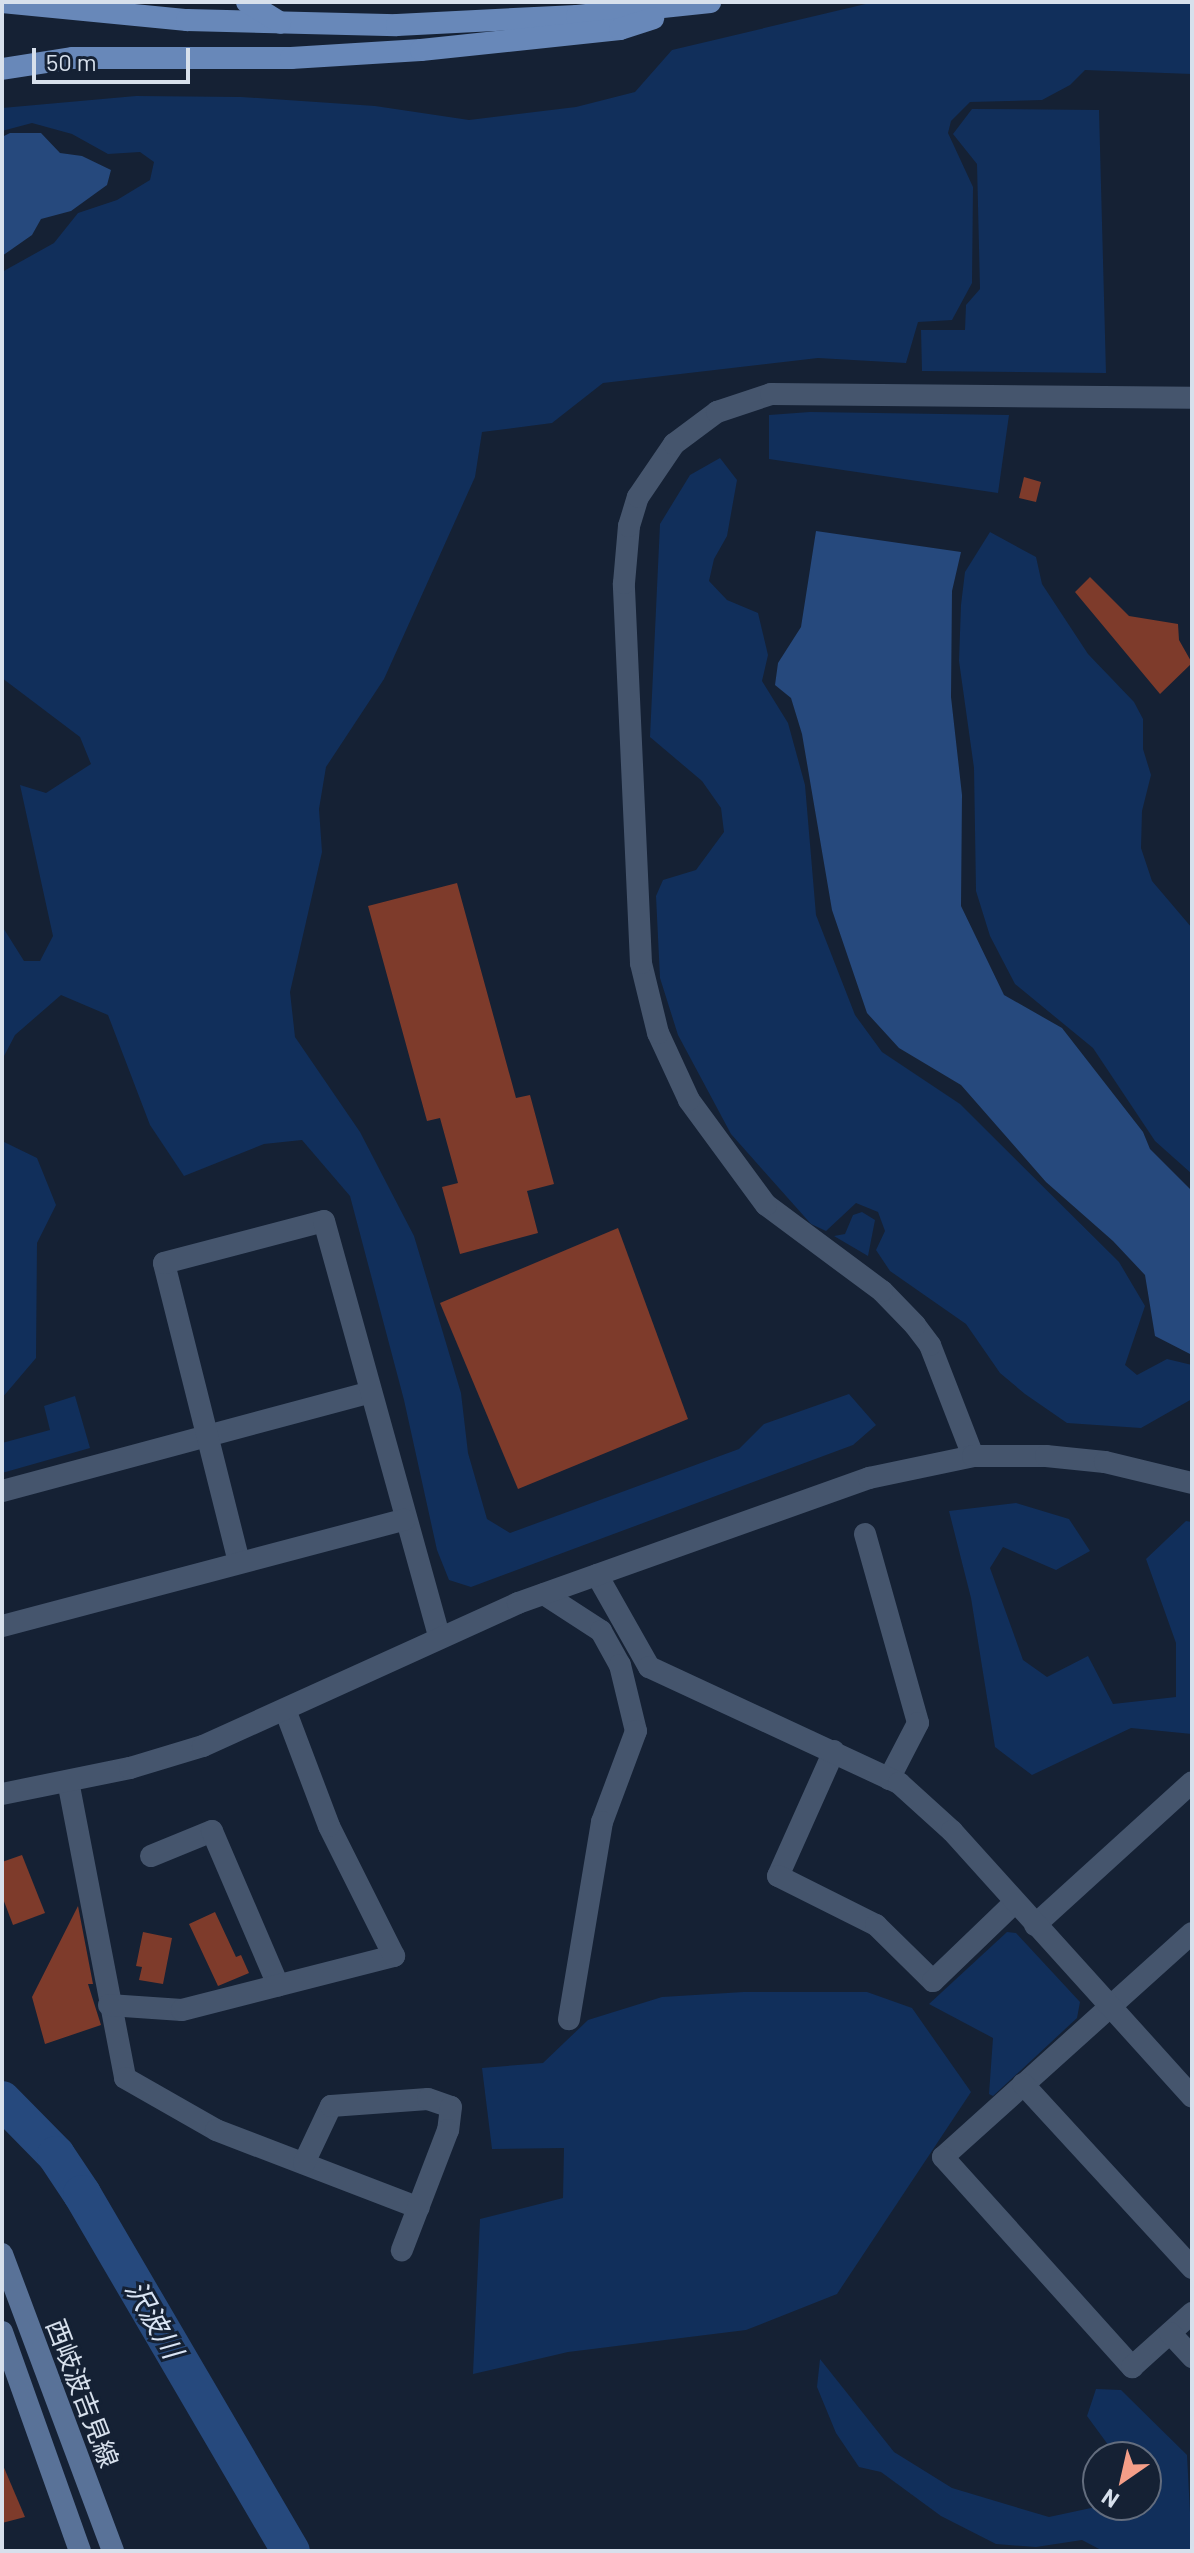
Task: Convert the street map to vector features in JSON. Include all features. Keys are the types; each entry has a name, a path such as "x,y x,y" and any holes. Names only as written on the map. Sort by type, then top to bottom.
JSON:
{"main road":[{"path":"2,2 282,24 493,22 701,4"},
{"path":"247,2 282,24"},
{"path":"2,69 73,58 291,58 421,50 620,29 701,4"},
{"name":"西岐波吉見線","path":"2,2254 113,2551"},
{"name":"西岐波吉見線","path":"2,2332 80,2551"}],"street":[{"path":"973,1456 930,1345 882,1291 791,1228 749,1186 689,1100 658,1033 641,963 624,583 629,526 638,497 674,444 717,412 771,394 1192,398"},
{"path":"239,1562 164,1263 324,1221 404,1520 439,1637"},
{"path":"2,1491 369,1393"},
{"path":"2,1794 170,1757 286,1712 439,1637 544,1594 869,1478 973,1456 1105,1462 1192,1483"},
{"path":"2,1626 404,1520"},
{"path":"865,1534 918,1723 889,1779"},
{"path":"597,1575 649,1667 889,1779 952,1831 1192,2097"},
{"path":"544,1594 601,1631 620,1665 636,1731 602,1822 569,2019"},
{"path":"109,2005 182,2010 394,1956 329,1826 286,1712"},
{"path":"834,1751 778,1876 876,1925 933,1981 1015,1902"},
{"path":"68,1781 125,2078 216,2130 419,2208"},
{"path":"1035,1925 1192,1782"},
{"path":"151,1856 212,1831 278,1985"},
{"path":"1192,1933 943,2157 1132,2367 1192,2313"},
{"path":"1023,2084 1192,2268"},
{"path":"304,2163 331,2106 428,2099 451,2107 448,2130 402,2250"},
{"path":"1170,2333 1192,2357"}],"shaded area":[{"path":"874,2 1192,2 1192,74 1085,70 1070,85 1042,100 970,102 951,121 948,133 973,187 972,283 952,320 918,322 906,363 818,358 603,383 552,423 482,432 475,477 384,679 326,767 319,809 322,852 290,992 295,1037 360,1132 414,1236 461,1393 468,1453 487,1519 510,1533 739,1449 764,1424 849,1394 876,1425 853,1445 471,1587 449,1580 437,1550 404,1400 350,1196 302,1140 264,1144 184,1176 150,1125 108,1015 61,995 15,1035 2,1060 2,926 24,961 40,961 53,936 20,785 46,793 91,764 80,737 2,678 2,272 54,243 78,213 117,200 150,180 154,162 140,152 108,154 72,134 32,123 2,131 2,108 136,96 241,97 375,106 469,120 576,107 635,92 672,50"},
{"path":"972,109 1099,110 1106,373 922,371 921,330 965,330 966,305 980,289 977,164 953,134"},
{"path":"10,133 41,133 60,153 82,156 111,170 107,185 71,211 41,219 32,235 2,256 2,137"},
{"path":"810,412 1009,415 998,493 769,459 769,415"},
{"path":"720,458 737,480 727,536 714,559 709,581 727,600 758,613 768,655 762,681 788,723 805,785 816,915 855,1015 882,1052 960,1104 1119,1262 1145,1306 1125,1365 1137,1375 1167,1359 1192,1365 1192,1399 1141,1428 1067,1423 1025,1394 1000,1373 966,1324 890,1271 876,1250 885,1231 878,1212 856,1203 826,1231 811,1224 731,1134 678,1035 660,978 656,896 663,880 696,870 724,832 721,808 702,781 650,737 660,524 690,475"},
{"path":"816,531 961,552 952,591 951,697 962,795 961,906 1004,995 1062,1028 1143,1132 1150,1149 1192,1191 1192,1355 1155,1336 1145,1275 1113,1241 1046,1182 961,1085 899,1048 867,1013 832,910 802,734 791,698 775,685 778,663 801,627"},
{"path":"990,532 1036,557 1042,584 1088,654 1134,702 1143,719 1143,749 1151,775 1142,811 1141,848 1152,881 1192,928 1192,1174 1155,1141 1093,1048 1015,984 990,936 976,891 974,768 959,661 965,572"},
{"path":"2,1141 37,1158 56,1205 37,1243 36,1358 2,1398"},
{"path":"862,1212 875,1220 868,1256 834,1236 845,1234 853,1215"},
{"path":"75,1396 90,1448 2,1473 2,1443 50,1430 44,1406"},
{"path":"1016,1503 1069,1519 1090,1551 1056,1570 1003,1547 990,1568 1023,1660 1047,1677 1088,1656 1113,1704 1176,1697 1176,1643 1146,1559 1186,1521 1192,1522 1192,1734 1131,1728 1032,1775 995,1747 971,1598 949,1511"},
{"path":"1007,1932 1016,1933 1080,2002 1077,2018 993,2096 989,2094 993,2038 929,2004"},
{"path":"744,1992 867,1992 912,2008 971,2092 837,2294 746,2330 568,2352 473,2374 480,2219 563,2198 564,2148 492,2149 482,2068 543,2063 588,2020 662,1997"},
{"path":"820,2359 894,2452 952,2488 1049,2517 1082,2510 1082,2521 1162,2521 1162,2441 1105,2441 1087,2416 1096,2389 1121,2390 1187,2455 1192,2551 1103,2551 1082,2540 1036,2547 996,2544 941,2516 881,2472 859,2467 836,2433 817,2387"}],"building":[{"path":"1024,477 1041,482 1036,502 1019,498"},
{"path":"1090,577 1129,616 1178,624 1179,640 1192,663 1160,694 1075,592"},
{"path":"457,883 516,1098 530,1095 554,1184 527,1191 538,1233 460,1254 442,1187 458,1183 440,1118 427,1121 368,906"},
{"path":"618,1228 688,1419 518,1489 440,1303"},
{"path":"22,1855 45,1913 13,1925 2,1896 2,1862"},
{"path":"78,1906 93,1984 88,1984 101,2025 45,2044 32,1997"},
{"path":"215,1912 236,1957 241,1955 249,1973 218,1986 189,1924"},
{"path":"143,1932 172,1938 163,1984 139,1980 142,1967 136,1966"},
{"path":"2,2463 25,2517 2,2523"}],"waterway":[{"name":"沢波川","path":"2,2100 56,2155 82,2194 291,2551"}]}
